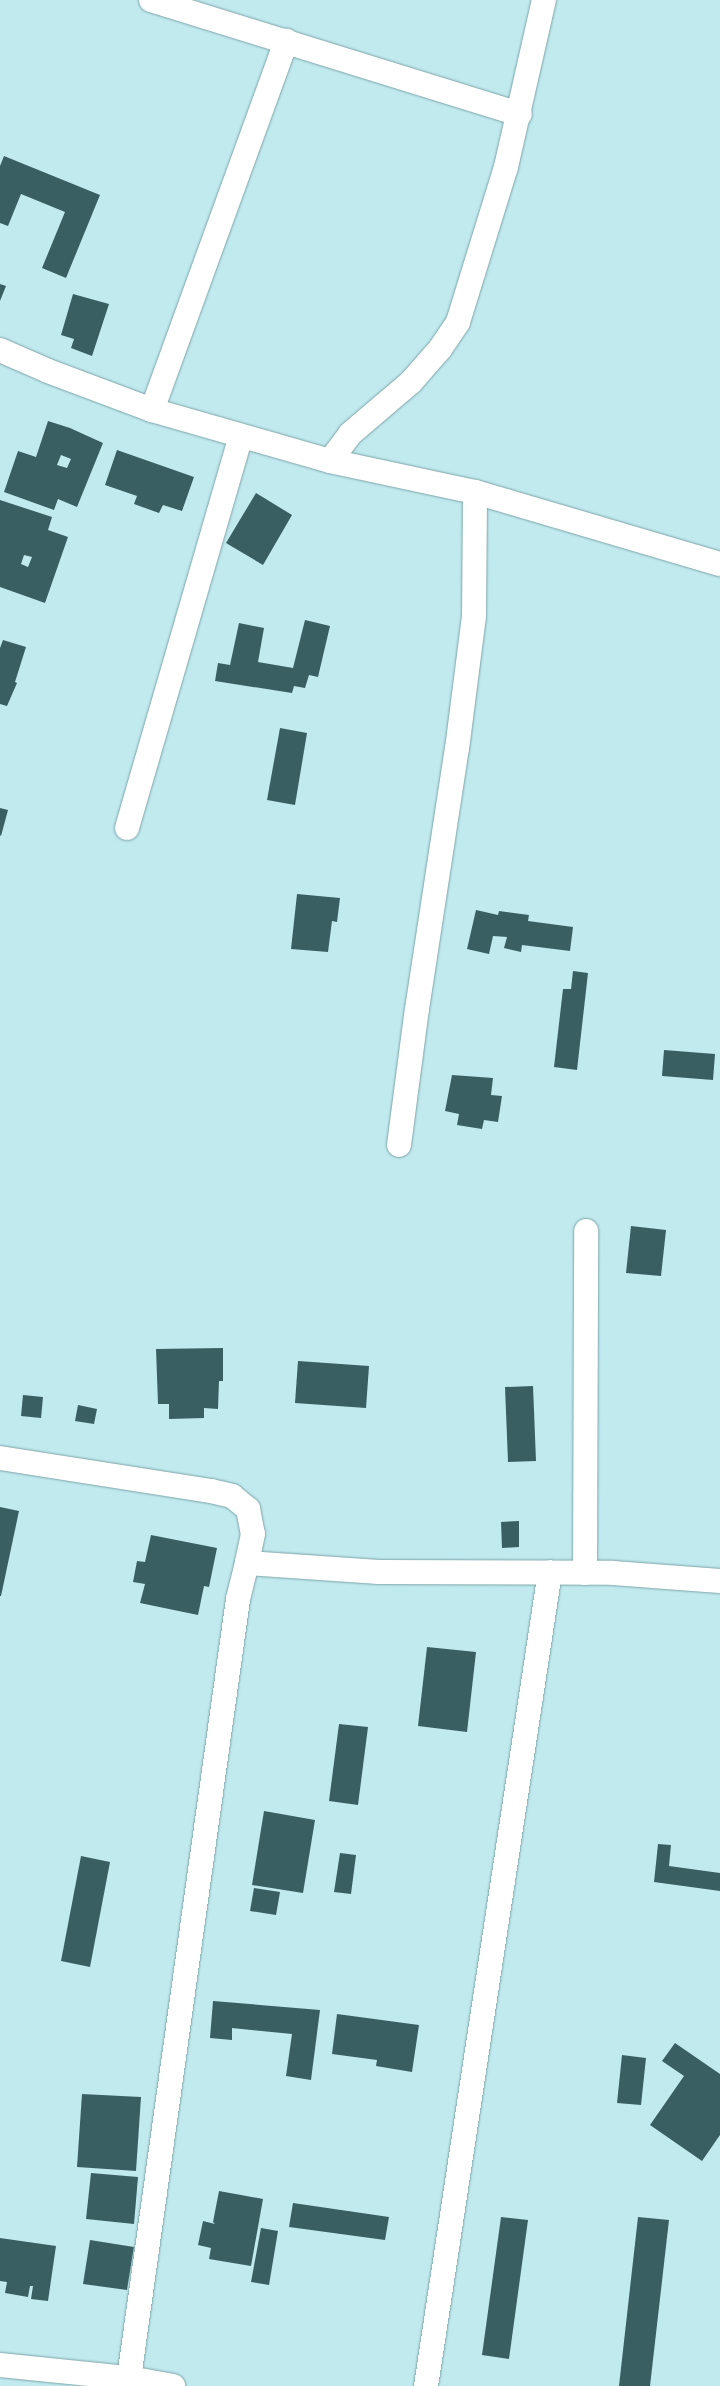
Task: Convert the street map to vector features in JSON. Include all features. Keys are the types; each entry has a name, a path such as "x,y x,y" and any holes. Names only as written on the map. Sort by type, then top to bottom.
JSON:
{"street":[{"path":"151,0 520,114"},
{"path":"330,461 350,434 411,382 440,349 458,322 520,114 544,0"},
{"path":"152,410 286,41"},
{"path":"0,350 48,371 152,410 330,461 475,492 720,564"},
{"path":"127,828 241,436"},
{"path":"400,1145 417,1009 457,749 474,616 475,492"},
{"path":"584,1573 586,1231"},
{"path":"0,1458 211,1491 232,1496 248,1510 253,1534 238,1599 129,2378"},
{"path":"247,1563 379,1572 550,1572 720,1581"},
{"path":"426,2386 550,1572"},
{"path":"0,2365 129,2378 173,2386"}],"building":[{"path":"4,156 100,195 66,278 42,268 65,212 21,194 8,226 0,223 0,166"},
{"path":"0,284 6,286 0,301"},
{"path":"73,294 109,304 92,356 71,348 74,339 61,335"},
{"path":"48,421 70,428 103,443 77,507 58,499 54,510 4,492 18,451 36,457","holes":["61,455 71,459 67,468 57,465"]},
{"path":"117,450 194,477 182,511 163,505 159,513 134,504 137,496 105,485"},
{"path":"256,493 292,515 263,565 226,543"},
{"path":"0,500 52,517 48,530 68,537 45,603 0,587","holes":["24,555 32,557 28,567 21,564"]},
{"path":"305,620 330,626 318,677 309,675 305,688 294,686 292,693 215,681 218,663 230,665 239,623 264,628 258,662 293,668"},
{"path":"3,640 26,647 15,682 17,683 7,706 0,704 0,648"},
{"path":"280,728 307,733 295,805 267,800"},
{"path":"0,808 8,810 1,836 0,835"},
{"path":"297,894 340,898 337,922 332,921 328,952 291,949"},
{"path":"476,910 498,915 499,911 529,915 528,921 573,927 570,951 522,945 521,952 504,948 507,937 493,936 489,954 467,949"},
{"path":"573,971 588,973 577,1070 554,1067 563,989 571,989"},
{"path":"664,1050 715,1054 713,1080 662,1076"},
{"path":"452,1075 493,1078 491,1095 502,1096 498,1122 484,1120 482,1129 457,1125 459,1114 445,1111"},
{"path":"631,1226 666,1230 661,1276 626,1273"},
{"path":"223,1348 223,1381 219,1381 218,1409 204,1408 204,1418 169,1419 169,1404 158,1404 156,1349"},
{"path":"298,1361 369,1366 366,1408 295,1403"},
{"path":"533,1386 536,1461 508,1462 505,1387"},
{"path":"23,1395 43,1397 41,1418 21,1416"},
{"path":"78,1405 97,1409 94,1424 75,1421"},
{"path":"0,1507 19,1511 1,1596 0,1596"},
{"path":"519,1521 519,1547 502,1548 501,1522"},
{"path":"151,1535 217,1548 209,1587 204,1586 198,1615 140,1603 145,1584 133,1582 137,1561 145,1562"},
{"path":"427,1647 476,1652 467,1732 418,1726"},
{"path":"339,1724 368,1727 358,1805 329,1801"},
{"path":"264,1811 315,1820 303,1893 252,1885"},
{"path":"658,1844 671,1845 669,1866 720,1873 720,1891 654,1882"},
{"path":"340,1853 356,1855 351,1894 334,1892"},
{"path":"81,1856 110,1862 90,1967 61,1961"},
{"path":"254,1888 280,1892 276,1915 250,1911"},
{"path":"213,2001 320,2010 311,2080 286,2076 292,2034 232,2028 232,2040 210,2038"},
{"path":"337,2014 419,2025 412,2072 376,2066 377,2060 332,2054"},
{"path":"675,2043 720,2074 720,2135 702,2161 650,2125 684,2076 662,2061"},
{"path":"622,2055 646,2058 641,2105 617,2103"},
{"path":"82,2094 141,2097 136,2171 77,2167"},
{"path":"91,2173 138,2177 134,2224 86,2219"},
{"path":"219,2191 263,2199 251,2266 209,2259 211,2248 198,2245 203,2221 215,2224 213,2222"},
{"path":"293,2203 389,2217 385,2240 289,2227"},
{"path":"501,2217 528,2220 509,2359 482,2355"},
{"path":"638,2217 669,2220 650,2386 619,2386"},
{"path":"261,2228 278,2231 269,2285 251,2282"},
{"path":"0,2238 56,2246 48,2301 31,2299 33,2286 30,2286 28,2297 5,2293 7,2282 0,2281"},
{"path":"90,2240 134,2247 127,2290 83,2284"}]}
